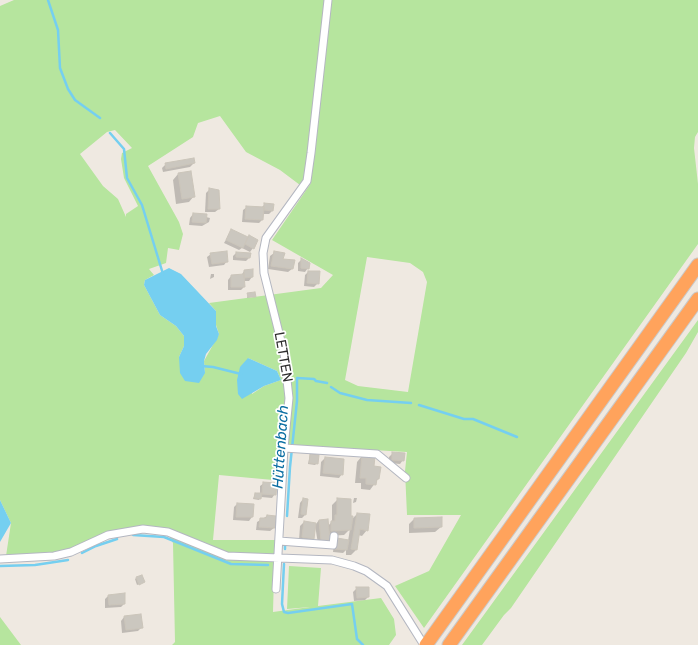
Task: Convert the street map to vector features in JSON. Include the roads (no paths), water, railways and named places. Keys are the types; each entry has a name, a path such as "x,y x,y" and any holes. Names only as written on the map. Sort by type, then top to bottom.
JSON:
{"highway":[{"path":"425,645 698,265"},
{"path":"449,645 698,299"}],"street":[{"name":"LETTEN","path":"276,588 284,448 288,414 288,375 284,352 264,273 263,254 266,238 307,181 328,0"},
{"path":"284,448 377,454 406,478"},
{"path":"0,559 54,556 71,552 108,535 143,529 168,532 227,556 332,560 366,571 387,586 425,645"},
{"path":"279,541 333,545 334,536"}],"water":[{"path":"169,268 181,274 216,311 216,326 219,334 217,340 206,354 204,361 205,373 199,383 185,381 180,373 179,357 184,346 184,336 176,326 160,315 144,285 145,280"},
{"path":"248,358 277,371 281,380 264,386 242,399 238,394 237,380 240,367"},
{"path":"0,500 11,523 0,542"}],"waterway":[{"path":"48,0 58,30 60,68 68,89 75,100 100,118"},
{"path":"110,133 124,149 127,178 142,205 163,274"},
{"path":"201,366 213,367 241,374"},
{"path":"297,378 314,379 316,381 327,383"},
{"name":"Hüttenbach","path":"287,516 290,467 297,401 297,378"},
{"path":"331,387 340,393 367,400 411,403"},
{"path":"419,405 464,419 473,419 517,437"},
{"path":"133,535 164,537 231,564 268,565"},
{"path":"82,553 96,546 117,539"},
{"path":"0,566 35,565 68,560"},
{"name":"Hüttenbach","path":"284,564 282,604 284,612 288,613 352,604 357,639 363,645"}]}
